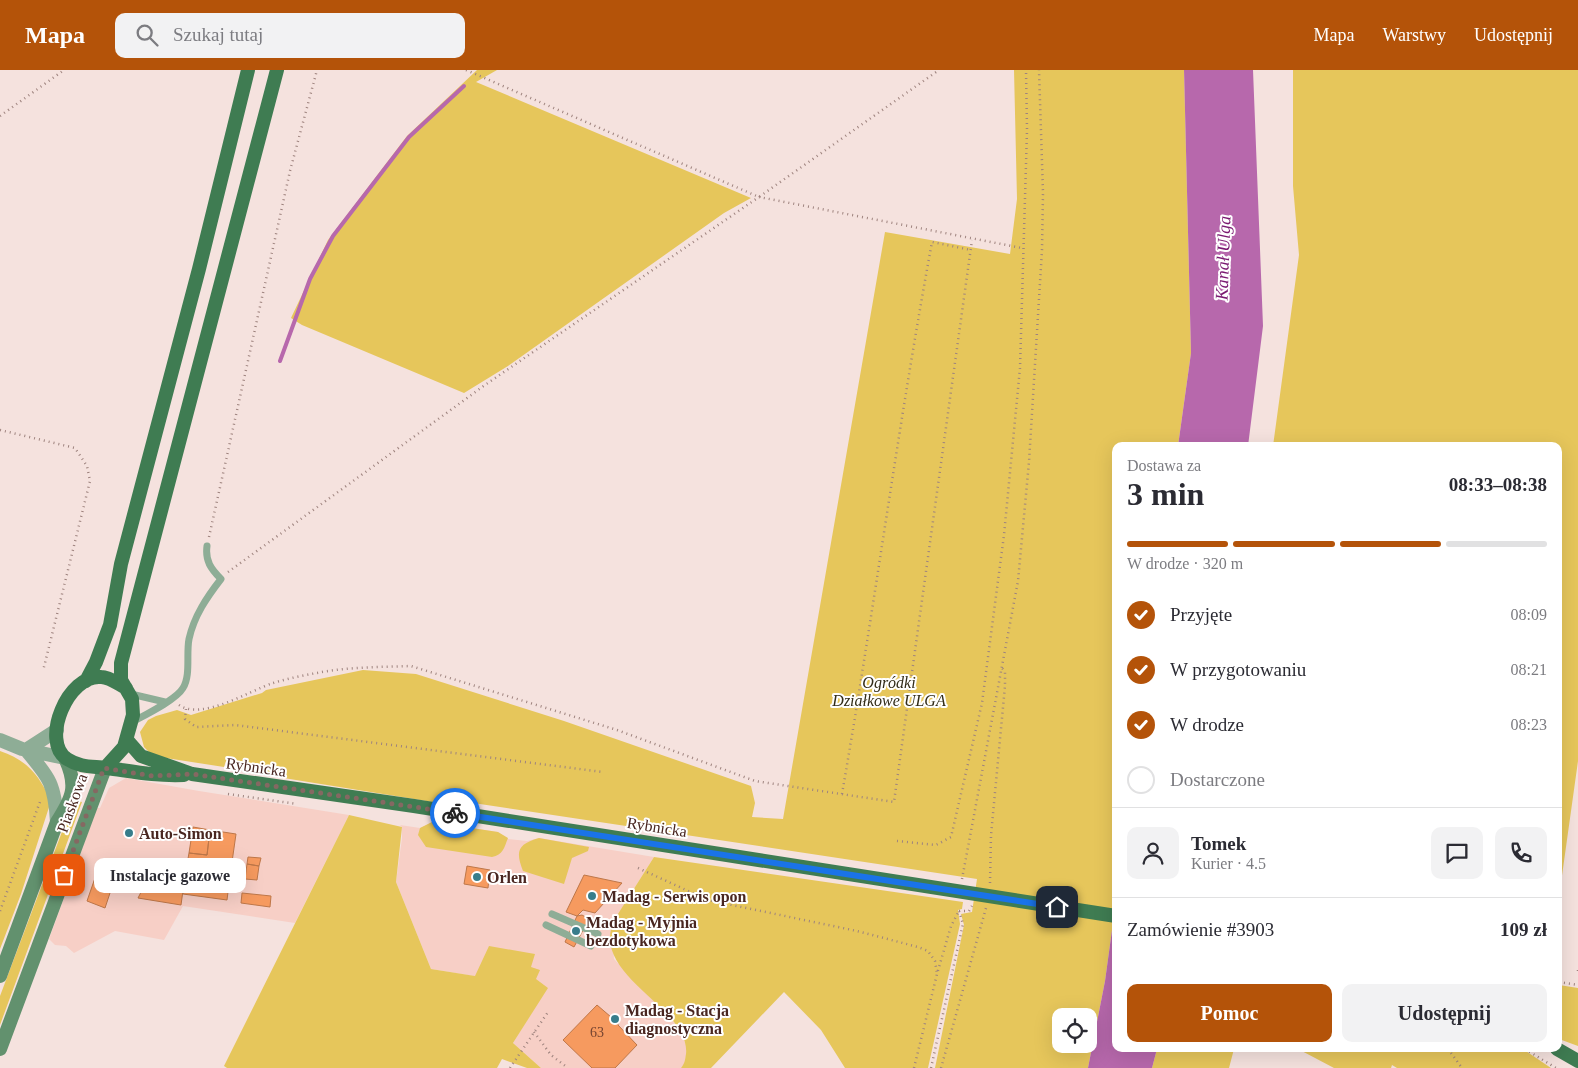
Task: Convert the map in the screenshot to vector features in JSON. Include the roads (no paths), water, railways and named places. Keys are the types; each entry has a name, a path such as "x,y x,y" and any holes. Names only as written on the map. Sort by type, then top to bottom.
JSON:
{"main road":[{"path":"86,681 96,662 110,625 121,564 199,269 248,70"},
{"path":"127,691 103,677 78,685 67,696 57,730 58,742 65,758 86,767 104,768 121,752 127,740 133,709 127,691 120,673 122,657 277,70"},
{"name":"Rybnicka","path":"127,740 141,756 192,774"},
{"name":"Piaskowa","path":"0,976 56,822 67,806 73,787 72,775 65,758"},
{"name":"Rybnicka","path":"104,768 152,776 192,774 414,806 983,897 1112,915"},
{"name":"Piaskowa","path":"0,1049 104,768"},
{"path":"1562,1050 1578,1052"},
{"path":"1560,1052 1573,1068"},
{"path":"1562,1052 1578,1061"}],"street":[{"path":"26,750 57,730"},
{"path":"0,740 26,750 65,758"},
{"path":"26,750 51,783 55,795 56,822"}],"lane":[{"path":"132,722 168,701 185,683 194,622 204,603 221,579 209,564 206,554 207,546"},
{"path":"127,691 168,701"},
{"path":"552,914 598,934"},
{"path":"546,925 591,946"}],"water":[{"name":"Kanał Ulga","path":"1184,70 1253,70 1263,326 1248,442 1179,442 1191,353"},
{"path":"1112,930 1112,1052 1156,1052 1152,1068 1088,1068 1091,1053 1097,1053 1097,1022"}],"waterway":[{"path":"280,361 310,279 333,236 409,137 464,86"}],"place":[{"name":"Auto-Simon","path":"129,833"},
{"name":"Instalacje gazowe","path":"64,875"},
{"name":"Orlen","path":"477,877"},
{"name":"Madag - Serwis opon","path":"592,896"},
{"name":"Madag - Myjnia bezdotykowa","path":"576,931"},
{"name":"Madag - Stacja diagnostyczna","path":"615,1019"}],"park label":[{"name":"Ogródki Działkowe ULGA","path":"889,691"}]}
